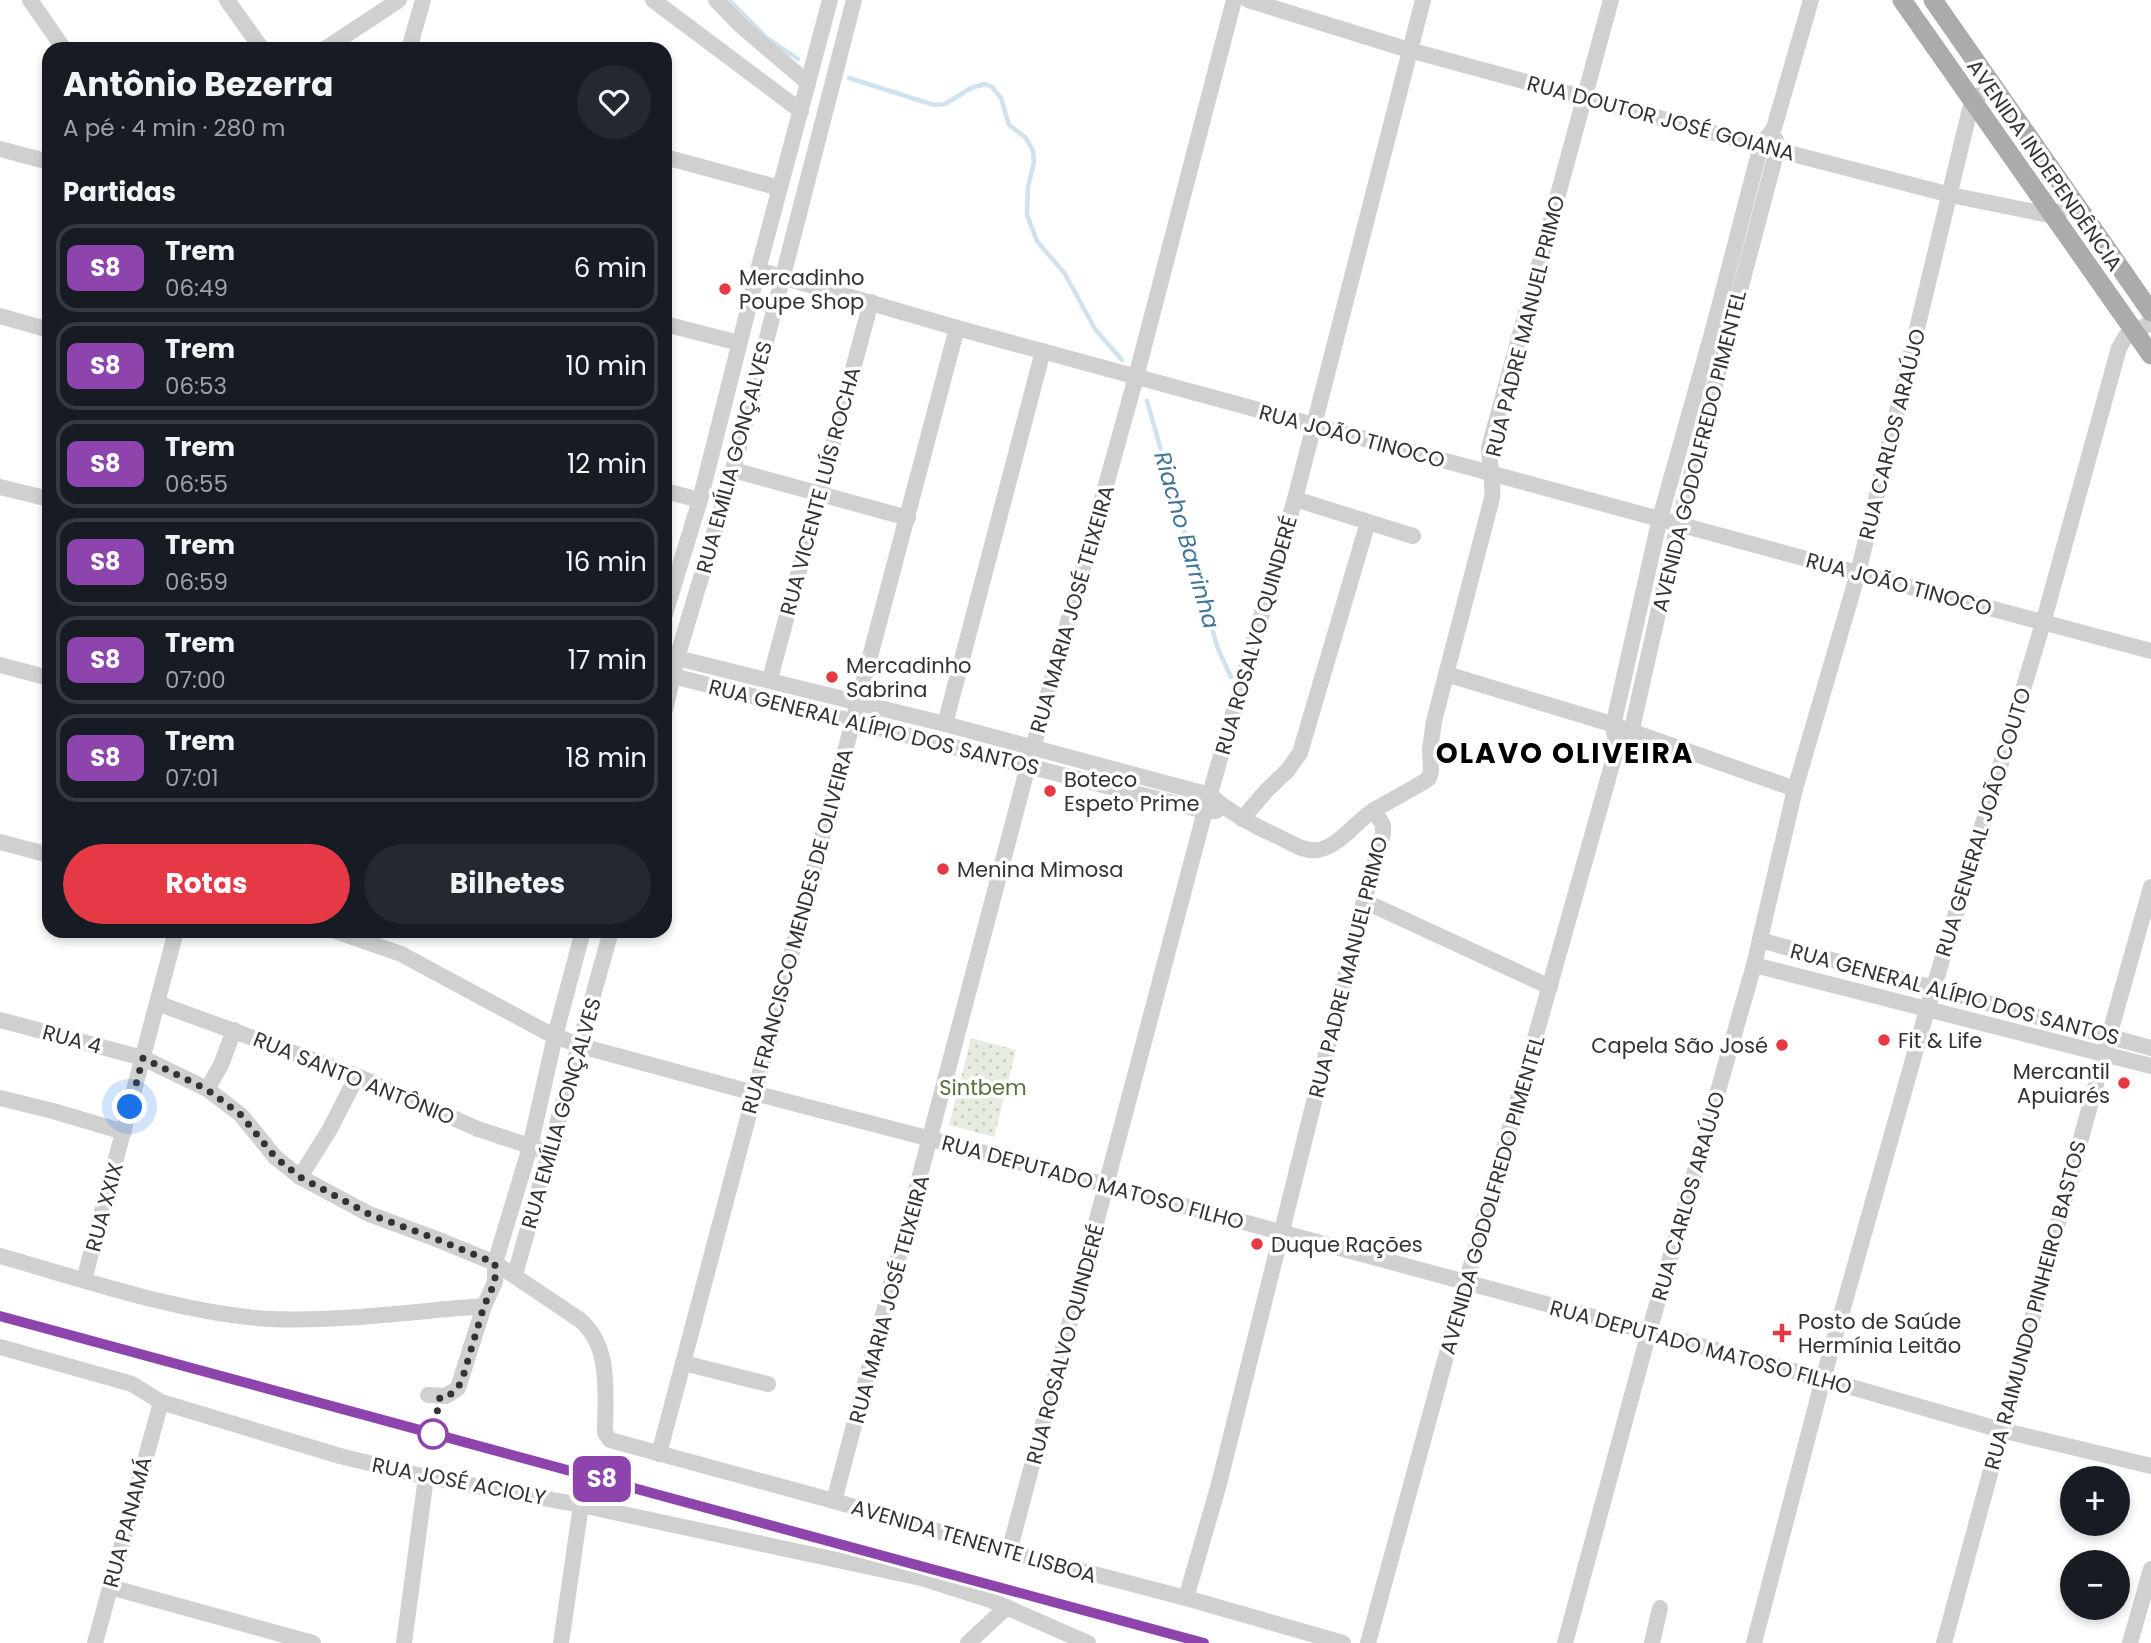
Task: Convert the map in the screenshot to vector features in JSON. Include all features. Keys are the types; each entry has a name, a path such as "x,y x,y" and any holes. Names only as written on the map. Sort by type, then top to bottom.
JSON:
{"main road":[{"name":"AVENIDA INDEPENDÊNCIA","path":"1902,0 2054,216 2142,327 2151,355"},
{"name":"AVENIDA INDEPENDÊNCIA","path":"1933,0 2151,312"}],"street":[{"path":"30,0 59,42"},
{"path":"228,0 257,42"},
{"path":"336,42 399,0"},
{"path":"411,42 423,0"},
{"path":"653,0 801,111"},
{"path":"716,0 739,24 808,83"},
{"name":"RUA EMÍLIA GONÇALVES","path":"672,591 700,500 758,270 831,0"},
{"name":"RUA EMÍLIA GONÇALVES","path":"672,654 733,470 854,0"},
{"name":"RUA MARIA JOSÉ TEIXEIRA","path":"834,1501 1028,766 1136,377 1234,0"},
{"name":"RUA DOUTOR JOSÉ GOIANA","path":"1248,0 1409,50 1777,150 1951,195 2054,216"},
{"name":"RUA ROSALVO QUINDERÉ","path":"1009,1552 1205,811 1295,499 1423,0"},
{"name":"RUA PADRE MANUEL PRIMO","path":"1186,1598 1219,1484 1383,834 1383,825 1374,810 1429,778 1431,771 1431,736 1492,498 1489,448 1611,0"},
{"path":"1761,145 1774,128 1811,0"},
{"path":"1972,101 1993,85"},
{"name":"RUA CARLOS ARAÚJO","path":"1565,1643 1649,1332 1754,964 1795,789 1858,573 1972,101"},
{"path":"1774,128 1777,150"},
{"name":"AVENIDA GODOLFREDO PIMENTEL","path":"1622,729 1660,518 1761,145"},
{"path":"0,149 42,160"},
{"name":"AVENIDA GODOLFREDO PIMENTEL","path":"1368,1643 1622,729 1777,150"},
{"path":"672,159 780,188"},
{"path":"2054,216 2073,202"},
{"name":"RUA JOÃO TINOCO","path":"758,270 957,328 1490,474 2151,651"},
{"name":"RUA VICENTE LUÍS ROCHA","path":"770,680 871,302"},
{"path":"0,316 42,328"},
{"path":"672,326 739,343"},
{"path":"1714,326 1730,331"},
{"name":"RUA GENERAL JOÃO COUTO","path":"1754,1643 1823,1379 1933,987 2043,622 2119,348 2126,336 2142,327"},
{"name":"RUA FRANCISCO MENDES DE OLIVEIRA","path":"659,1454 957,328"},
{"path":"945,724 1044,351"},
{"path":"716,438 739,444"},
{"path":"733,470 908,518"},
{"path":"0,487 42,497"},
{"path":"672,494 700,500"},
{"path":"1295,499 1413,537"},
{"path":"1235,815 1267,790 1300,754 1368,522"},
{"name":"RUA GENERAL ALÍPIO DOS SANTOS","path":"672,657 945,724 1210,794"},
{"path":"0,665 42,676"},
{"path":"1447,674 1622,729 1795,789"},
{"name":"RUA GENERAL ALÍPIO DOS SANTOS","path":"672,676 1205,811 1235,815"},
{"path":"1210,794 1250,824 1291,844 1316,850 1340,838 1374,810"},
{"path":"0,842 42,853"},
{"name":"RUA RAIMUNDO PINHEIRO BASTOS","path":"1944,1643 2151,887"},
{"path":"1364,901 1550,987"},
{"name":"RUA XXIX","path":"84,1280 174,938"},
{"name":"RUA DEPUTADO MATOSO FILHO","path":"355,938 401,954 555,1036 581,1046 1283,1232 2001,1430 2151,1466"},
{"name":"RUA EMÍLIA GONÇALVES","path":"428,1395 446,1396 458,1388 484,1306 495,1282 495,1263 530,1147 581,938"},
{"name":"RUA EMÍLIA GONÇALVES","path":"515,1275 609,938"},
{"name":"RUA GENERAL ALÍPIO DOS SANTOS","path":"1760,940 2151,1048"},
{"name":"RUA GENERAL ALÍPIO DOS SANTOS","path":"1754,964 2151,1066"},
{"name":"RUA SANTO ANTÔNIO","path":"157,1003 357,1076 478,1129 551,1153"},
{"name":"RUA 4","path":"0,1020 143,1058 206,1089 241,1115 275,1157 300,1177 369,1214 495,1263 515,1275 589,1327 605,1367 607,1437"},
{"path":"206,1089 221,1065 234,1030"},
{"path":"300,1177 330,1129 357,1076"},
{"path":"0,1098 124,1132"},
{"path":"0,1256 217,1313 270,1319 484,1306"},
{"path":"495,1282 515,1275"},
{"name":"RUA JOSÉ ACIOLY","path":"0,1347 132,1384 161,1402 340,1456 426,1478 581,1505 878,1567 953,1587 1007,1607 1088,1643"},
{"path":"683,1363 768,1384"},
{"name":"RUA PANAMÁ","path":"95,1643 161,1402"},
{"name":"AVENIDA TENENTE LISBOA","path":"607,1437 614,1442 1343,1643"},
{"path":"404,1643 426,1478"},
{"path":"561,1643 581,1505"},
{"path":"2130,1643 2151,1569"},
{"path":"110,1587 313,1643"},
{"path":"968,1643 1007,1607"},
{"path":"1652,1643 1660,1608"}],"green space":[{"name":"Sintbem","path":"971,1038 1016,1050 994,1137 949,1125"}],"waterway":[{"name":"Riacho Barrinha","path":"729,0 767,38 798,59"},
{"name":"Riacho Barrinha","path":"849,78 934,105 945,104 971,88 985,84 992,87 1001,98 1009,125 1026,138 1033,151 1027,215 1037,241 1065,274 1095,329 1122,360"},
{"name":"Riacho Barrinha","path":"1147,401 1218,649 1231,677"}],"railway":[{"path":"0,1316 1204,1643"}],"train":[{"name":"S8","path":"0,1316 1204,1643"}],"place":[{"name":"Mercadinho Poupe Shop","path":"725,289"},
{"name":"Mercadinho Sabrina","path":"832,677"},
{"name":"Boteco Espeto Prime","path":"1050,791"},
{"name":"Menina Mimosa","path":"943,869"},
{"name":"Fit & Life","path":"1884,1040"},
{"name":"Capela São José","path":"1782,1045"},
{"name":"Mercantil Apuiarés","path":"2124,1083"},
{"name":"Duque Rações","path":"1257,1244"},
{"name":"Posto de Saúde Hermínia Leitão","path":"1782,1333"}],"district":[{"name":"OLAVO OLIVEIRA","path":"1565,753"}],"route":[{"path":"130,1107 143,1058 206,1089 224,1102 256,1131 275,1157 300,1177 369,1214 495,1263 495,1282 484,1306 462,1380 452,1394 440,1397 433,1434"}]}
